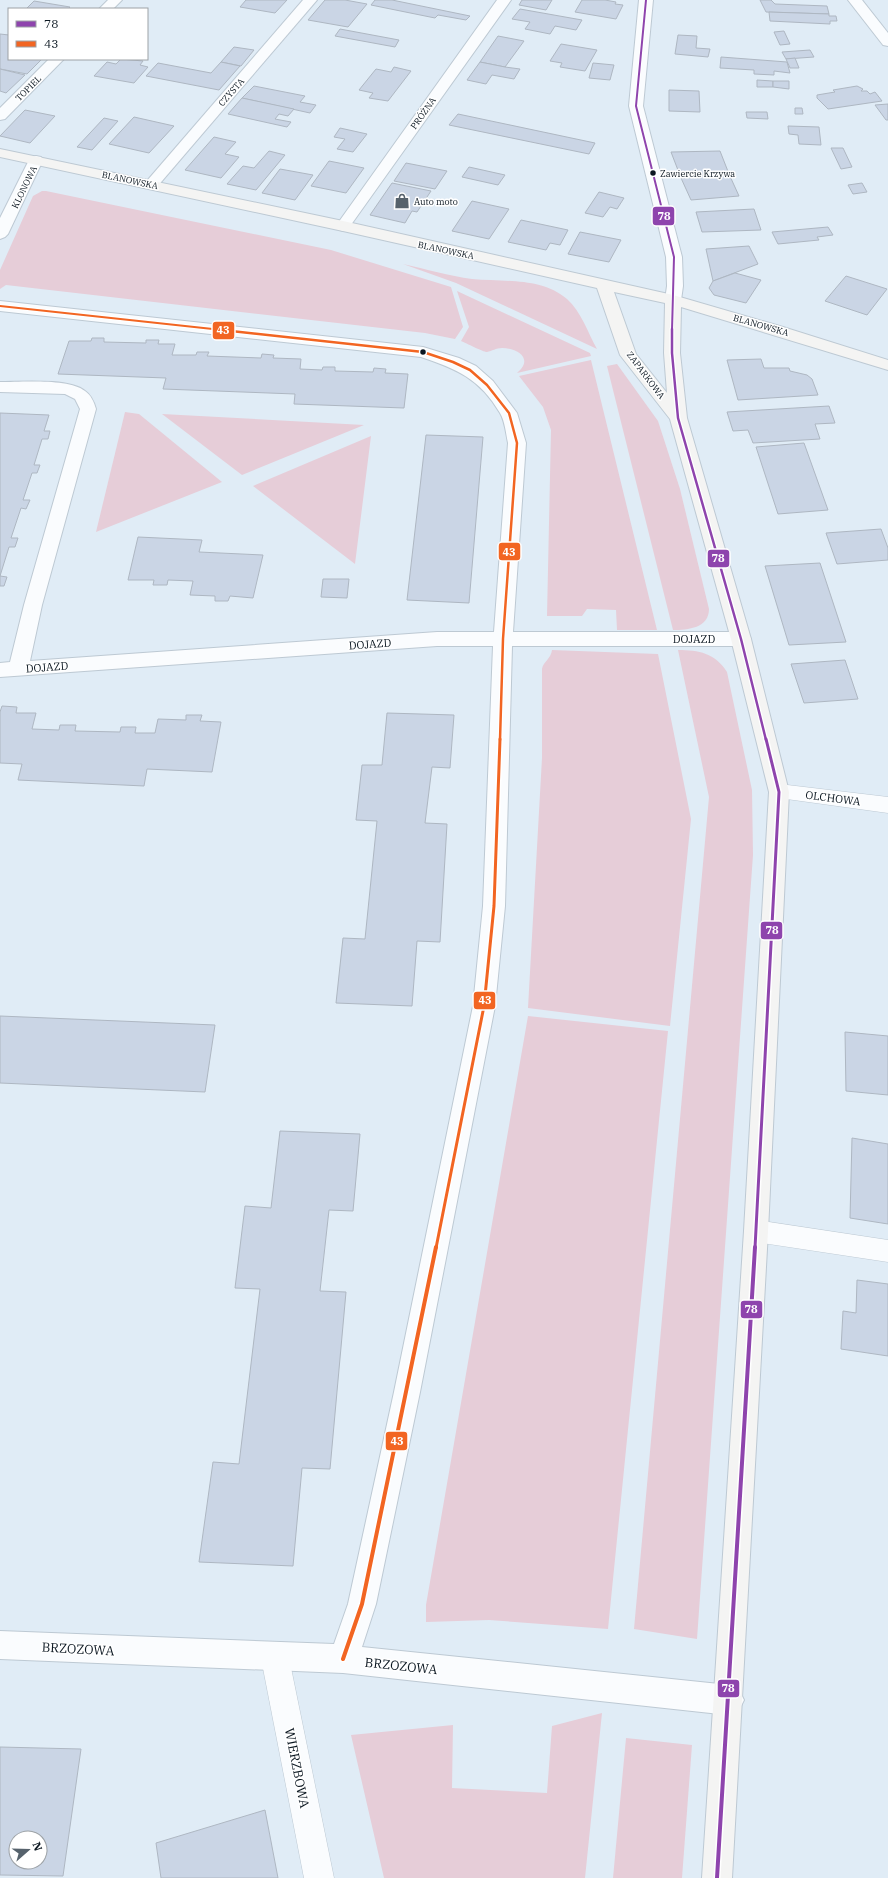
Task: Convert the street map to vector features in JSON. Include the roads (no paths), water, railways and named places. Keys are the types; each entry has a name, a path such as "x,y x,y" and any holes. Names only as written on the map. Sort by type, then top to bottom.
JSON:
{"street":[{"path":"107,8 115,0"},
{"name":"CZYSTA","path":"151,185 310,0"},
{"name":"PRÓŻNA","path":"343,226 504,0"},
{"path":"646,0 636,106 674,257 675,286 673,300"},
{"path":"855,0 888,42"},
{"name":"TOPIEL","path":"0,116 56,60"},
{"name":"BLANOWSKA","path":"0,153 343,226 673,300 777,330 888,365"},
{"name":"KLONOWA","path":"0,234 36,160"},
{"name":"ZAPARKOWA","path":"604,284 628,355 678,418"},
{"name":"ZAPARKOWA","path":"673,300 672,353 678,418 741,639 779,792 756,1231 729,1700 717,1878"},
{"path":"0,306 423,352 453,362 470,370 487,385 509,413 517,443 503,639 494,906 484,1006 408,1392 362,1604 343,1659"},
{"path":"0,387 62,389 74,391 84,398 88,409 33,605 9,670"},
{"name":"DOJAZD","path":"9,670 436,639 741,639"},
{"name":"BRZOZOWA","path":"0,1645 275,1658 343,1659 729,1700"}],"lane":[{"name":"OLCHOWA","path":"779,792 888,805"},
{"path":"756,1231 888,1251"},
{"name":"WIERZBOWA","path":"275,1658 319,1878"}],"place":[{"name":"Zawiercie Krzywa","path":"653,173"},
{"name":"Auto moto","path":"402,201"}]}
